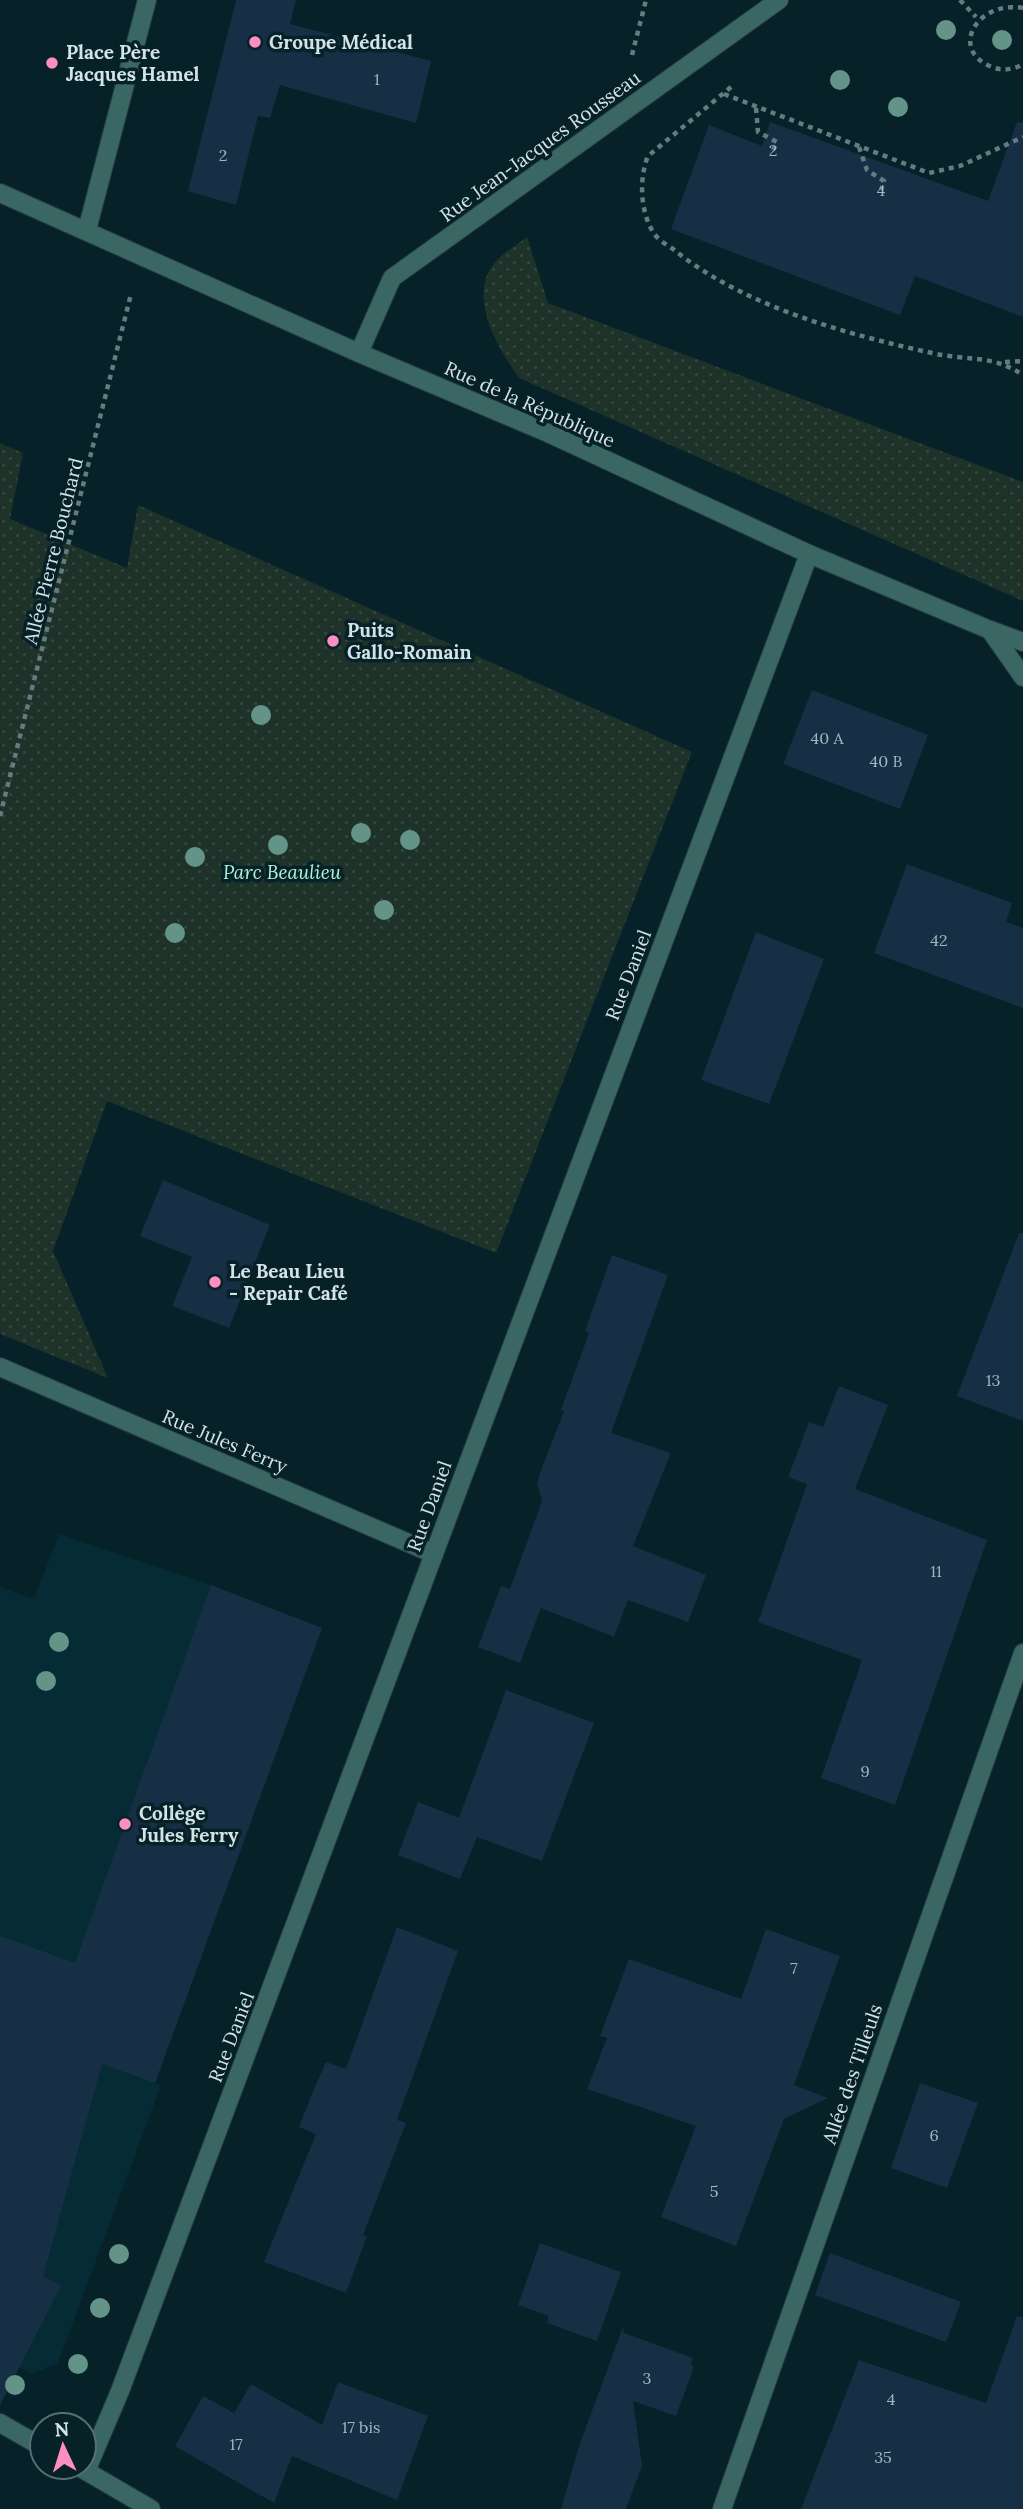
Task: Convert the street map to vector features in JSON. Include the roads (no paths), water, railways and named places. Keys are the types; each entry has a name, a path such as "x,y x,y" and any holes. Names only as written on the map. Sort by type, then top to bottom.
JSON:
{"street":[{"path":"87,230 147,0"},
{"name":"Rue Jean-Jacques Rousseau","path":"359,353 392,278 779,0"},
{"name":"Rue de la République","path":"0,193 359,353 548,433 809,554 1023,642"},
{"name":"Rue Daniel","path":"98,2437 120,2391 809,554"},
{"path":"990,630 1023,677"},
{"name":"Rue Jules Ferry","path":"0,1367 434,1554"},
{"name":"Allée des Tilleuls","path":"722,2509 1023,1653"},
{"path":"0,2423 28,2439"},
{"path":"98,2478 150,2509"}],"place":[{"name":"Groupe Médical","path":"255,42"},
{"name":"Place Père Jacques Hamel","path":"52,63"},
{"name":"Puits Gallo-Romain","path":"333,641"},
{"name":"Le Beau Lieu - Repair Café","path":"215,1282"},
{"name":"Collège Jules Ferry","path":"125,1824"}],"park label":[{"name":"Parc Beaulieu","path":"282,872"}]}
